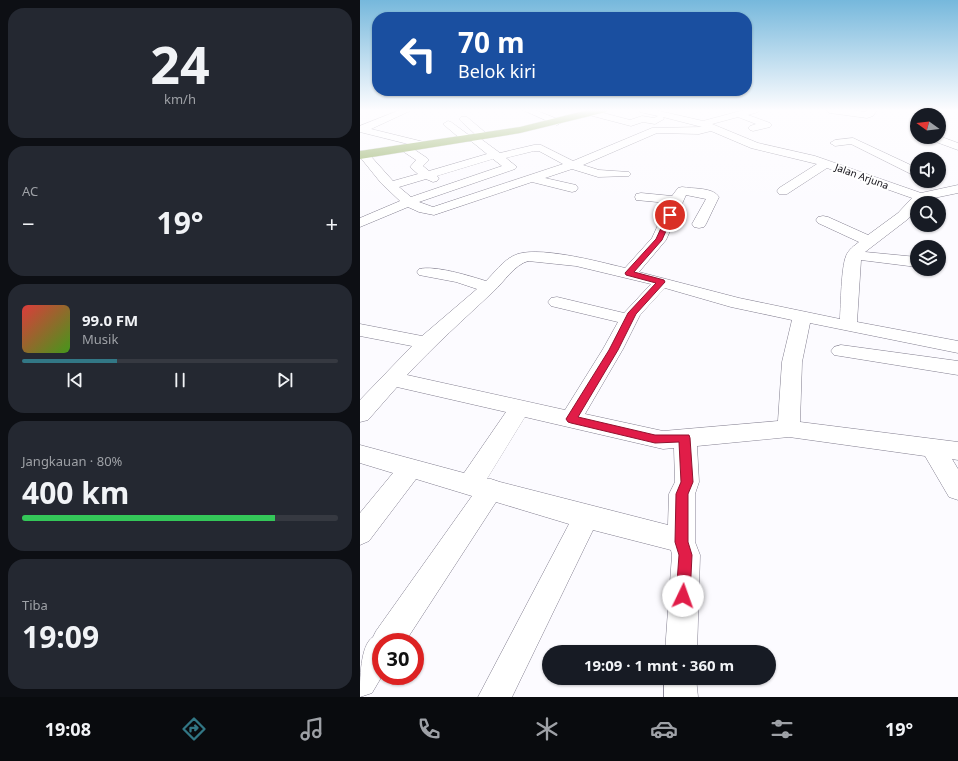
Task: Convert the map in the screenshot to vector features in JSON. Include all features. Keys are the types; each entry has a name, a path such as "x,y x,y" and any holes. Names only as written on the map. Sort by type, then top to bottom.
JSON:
{"highway":[{"path":"362,155 441,143"}],"street":[{"path":"413,143 423,145"},
{"path":"481,143 511,167 530,178 572,188"},
{"path":"362,155 408,202 426,210 434,211 572,165 626,143"},
{"name":"Jalan Arjuna","path":"747,143 755,146 827,163 917,196"},
{"path":"835,143 839,143"},
{"path":"856,143 910,170"},
{"path":"946,143 958,147"},
{"path":"405,148 423,160 416,167 427,175 452,187"},
{"path":"392,185 497,156 534,148 541,148 572,165 598,173 625,174"},
{"path":"861,176 910,161"},
{"path":"783,191 827,163"},
{"path":"360,223 408,202 511,167"},
{"path":"924,196 955,189"},
{"path":"629,273 659,240 676,200 683,191 706,194 713,197 699,224"},
{"path":"641,197 676,200"},
{"path":"848,326 854,255 902,216 910,208"},
{"path":"823,220 869,242"},
{"path":"854,255 910,261"},
{"path":"360,414 426,343 489,287 512,264 518,259 527,256 576,261 629,273 728,301 848,326 958,346"},
{"path":"425,272 489,287"},
{"path":"571,419 613,350 628,319 639,305 662,282"},
{"path":"557,302 628,319"},
{"path":"789,428 792,362 802,317"},
{"path":"360,330 426,343"},
{"path":"841,351 958,368"},
{"path":"392,379 655,439 685,438 789,428 958,451"},
{"path":"392,633 481,486 520,408"},
{"path":"680,645 686,555 682,542 682,494 687,482 685,438"},
{"path":"932,448 958,490"},
{"path":"360,454 682,542"},
{"path":"360,533 411,468"},
{"path":"495,697 586,517"},
{"path":"360,681 372,663"},
{"path":"680,685 681,697"}],"route":[{"path":"670,215 659,240 629,273 662,282 639,305 628,319 613,350 571,419 655,439 663,440 685,438 687,482 682,494 682,542 686,555 683,596"}]}
